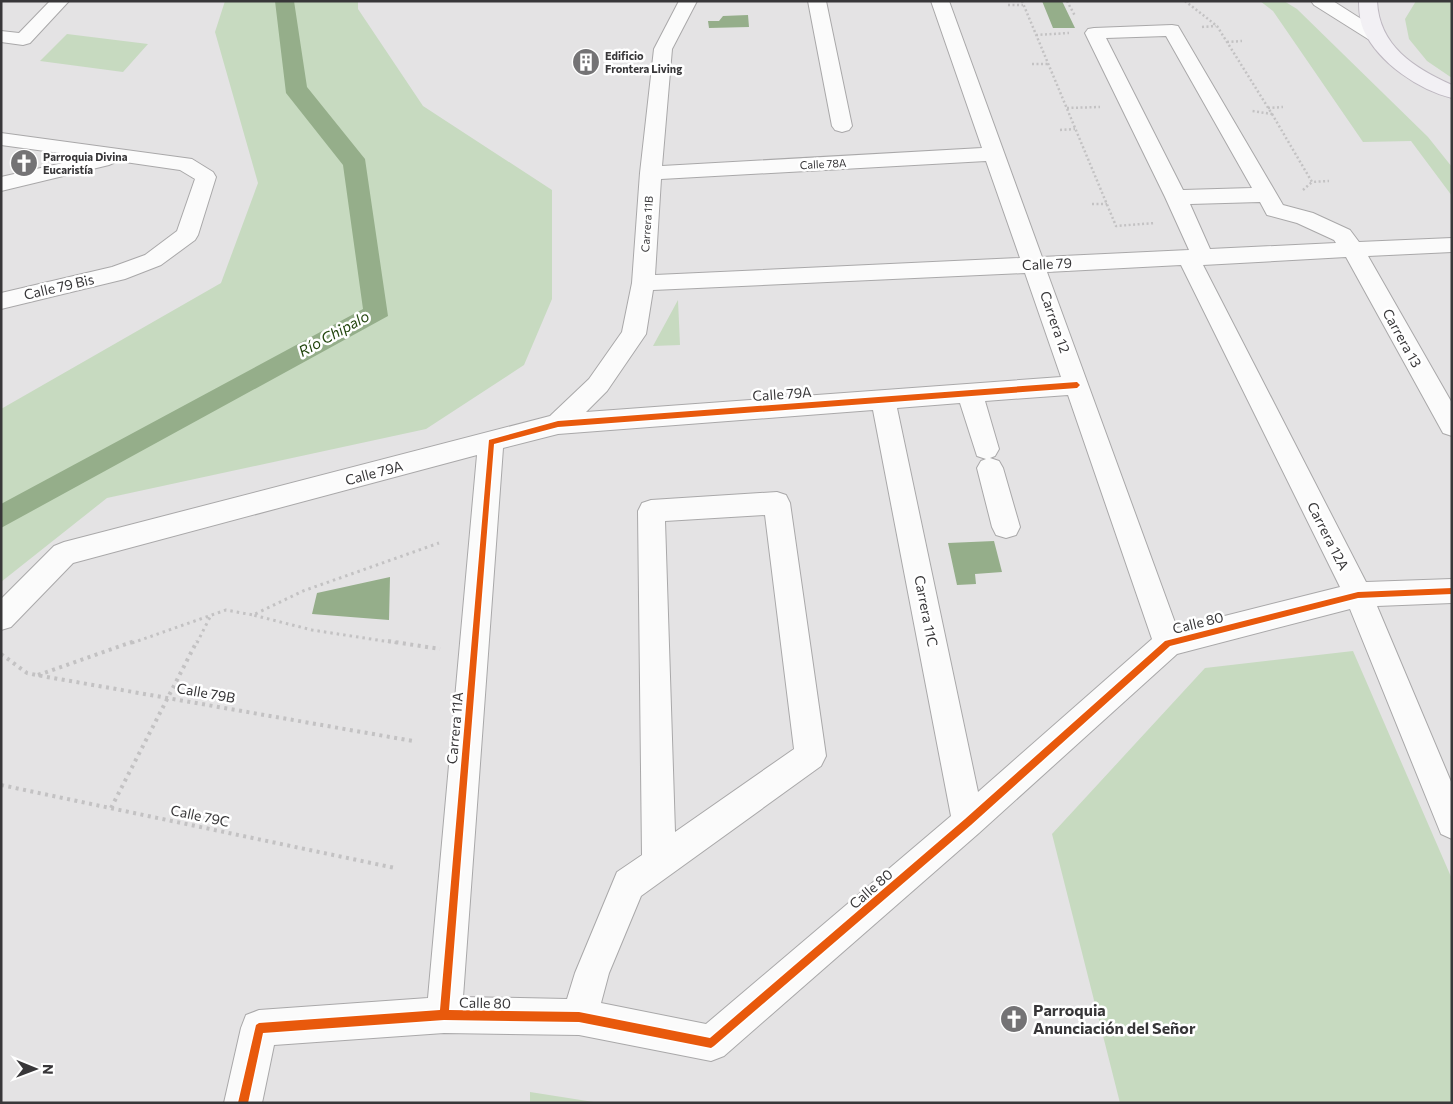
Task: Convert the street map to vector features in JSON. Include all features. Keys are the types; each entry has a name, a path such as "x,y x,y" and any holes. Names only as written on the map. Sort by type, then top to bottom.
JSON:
{"main road":[{"path":"1368,1 1366,14 1374,35 1399,62 1445,89 1452,105"}],"street":[{"path":"1,36 23,39 60,1"},
{"name":"Carrera 11B","path":"558,424 598,385 634,334 643,283 650,173 663,49 688,1"},
{"path":"817,1 842,126"},
{"name":"Carrera 12","path":"940,1 996,154 1168,643"},
{"path":"1320,1 1374,35"},
{"name":"Carrera 12A","path":"1213,102 1172,30 1094,33 1176,197 1195,257 1358,595 1452,823"},
{"name":"Carrera 13","path":"1213,102 1275,210 1305,218 1342,235 1353,250 1452,426"},
{"path":"1,139 125,155"},
{"name":"Calle 78A","path":"650,173 996,154"},
{"path":"1,184 125,155"},
{"name":"Calle 79 Bis","path":"1,301 118,274 153,260 187,235 206,177 185,164 125,155"},
{"path":"1176,197 1267,195"},
{"name":"Calle 79","path":"643,283 1452,245"},
{"name":"Calle 79A","path":"1,618 64,554 558,424 1078,385"},
{"path":"970,393 1006,527"},
{"name":"Carrera 11C","path":"883,399 968,822"},
{"name":"Carrera 11A","path":"444,1015 491,442"},
{"path":"579,1017 592,973 629,884 659,863 810,756 777,503 651,511 659,863"},
{"name":"Calle 80","path":"243,1103 259,1028 444,1015 579,1017 711,1043 968,822 1168,643 1358,595 1452,591"}],"path":[{"path":"1067,1 1075,17"},
{"path":"1185,1 1217,26 1312,182 1329,181"},
{"path":"1008,5 1022,3 1116,226 1159,223"},
{"path":"1036,35 1073,33"},
{"path":"1227,42 1242,41"},
{"path":"1032,64 1048,64"},
{"path":"1213,102 1228,102 1256,113 1272,114"},
{"path":"1268,108 1283,107"},
{"path":"1060,130 1075,129"},
{"path":"1092,204 1107,204"},
{"path":"253,615 303,591 439,543"},
{"path":"36,675 226,610 312,630 445,650"},
{"path":"111,808 212,615"}],"shaded area":[{"path":"225,1 358,1 358,9 423,106 552,190 552,299 524,365 426,429 107,498 1,582 1,409 221,283 258,183 215,32"},
{"path":"1260,1 1284,1 1297,9 1428,137 1452,167 1452,196 1411,141 1363,142 1273,11"},
{"path":"1416,1 1452,1 1452,78 1427,61 1409,39 1405,19"},
{"path":"67,34 148,44 123,72 40,61"},
{"path":"678,300 680,345 653,346"},
{"path":"1353,651 1452,879 1452,1103 1120,1103 1052,834 1205,668"},
{"path":"530,1092 600,1103 530,1103"}],"water":[{"name":"Río Chipalo","path":"275,1 294,1 307,87 365,159 388,316 1,528 1,504 363,309 343,165 286,93"},
{"path":"1042,1 1062,1 1075,28 1053,28"},
{"path":"748,15 749,27 709,28 708,21 719,21 723,16"},
{"path":"994,541 1002,572 975,574 976,584 957,585 948,543"},
{"path":"390,577 389,620 312,614 317,593"}],"cycle path":[{"path":"444,1015 491,442 558,424 1077,385"},
{"path":"243,1103 259,1028 444,1015 579,1017 711,1043 968,822 1168,643 1358,595 1452,591"}],"place":[{"name":"Edificio Frontera Living","path":"586,62"},
{"name":"Parroquia Divina Eucaristía","path":"24,163"},
{"name":"Parroquia Anunciación del Señor","path":"1014,1019"}]}
